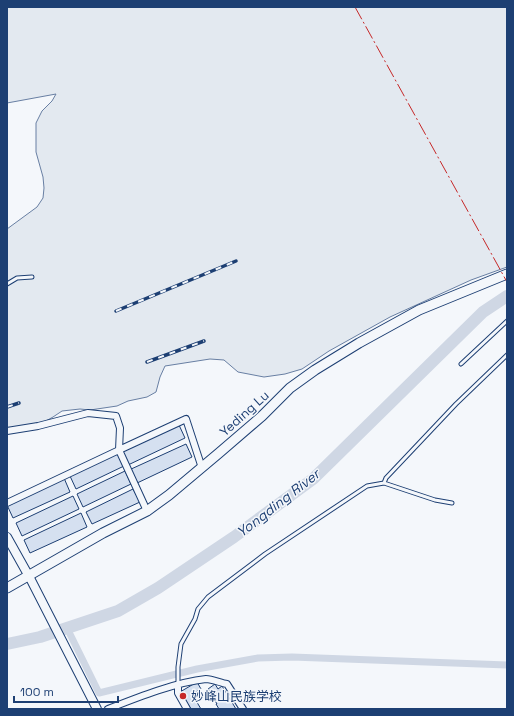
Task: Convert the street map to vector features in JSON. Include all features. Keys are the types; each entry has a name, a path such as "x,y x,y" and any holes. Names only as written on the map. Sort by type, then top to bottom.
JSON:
{"main road":[{"name":"Yeding Lu","path":"7,588 30,578 103,533 147,511 202,468 262,416 290,388 315,370 359,343 419,310 507,274"}],"street":[{"path":"7,431 38,426 88,413 116,416 120,428 119,450 147,511"},
{"path":"7,504 186,419 202,468"},
{"path":"7,537 30,578 97,709"},
{"path":"108,709 178,686 207,679 227,684 243,709"},
{"path":"178,686 178,693 187,709"}],"lane":[{"path":"7,284 17,278 32,278"},
{"path":"461,364 507,321"},
{"path":"384,483 386,478 456,404 507,355"},
{"path":"178,686 178,667 181,644 195,619 198,610 208,597 265,554 367,486 384,483 435,500 452,503"}],"shaded area":[{"path":"7,7 507,7 507,267 471,280 390,317 329,351 302,369 285,374 264,377 238,372 224,360 210,359 165,366 156,392 147,397 128,401 117,406 90,410 80,409 62,411 44,422 7,429 7,229 37,207 43,198 43,177 36,152 36,123 42,111 52,101 56,94 7,103"}],"building":[{"path":"179,425 185,438 128,465 122,452"},
{"path":"186,444 192,457 135,484 129,470"},
{"path":"117,453 124,466 76,489 70,476"},
{"path":"125,471 131,484 83,507 77,494"},
{"path":"64,478 70,492 13,518 7,505"},
{"path":"133,489 140,502 92,524 86,512"},
{"path":"73,496 79,509 22,536 16,523"},
{"path":"81,513 87,527 30,553 24,540"},
{"path":"197,682 201,689 192,694 201,709 191,709 180,692"},
{"path":"215,684 218,689 222,686 236,709 219,709 208,689"}],"waterway":[{"name":"Yongding River","path":"7,644 40,637 118,611 158,588 234,537 313,479 483,312 507,296"},
{"path":"67,628 99,693 197,669 258,658 292,657 507,665"}],"railway":[{"path":"116,311 236,261"},
{"path":"147,362 204,341"},
{"path":"7,407 19,403"}],"power":[{"path":"355,7 507,282"}],"place":[{"name":"妙峰山民族学校","path":"183,696"}]}
